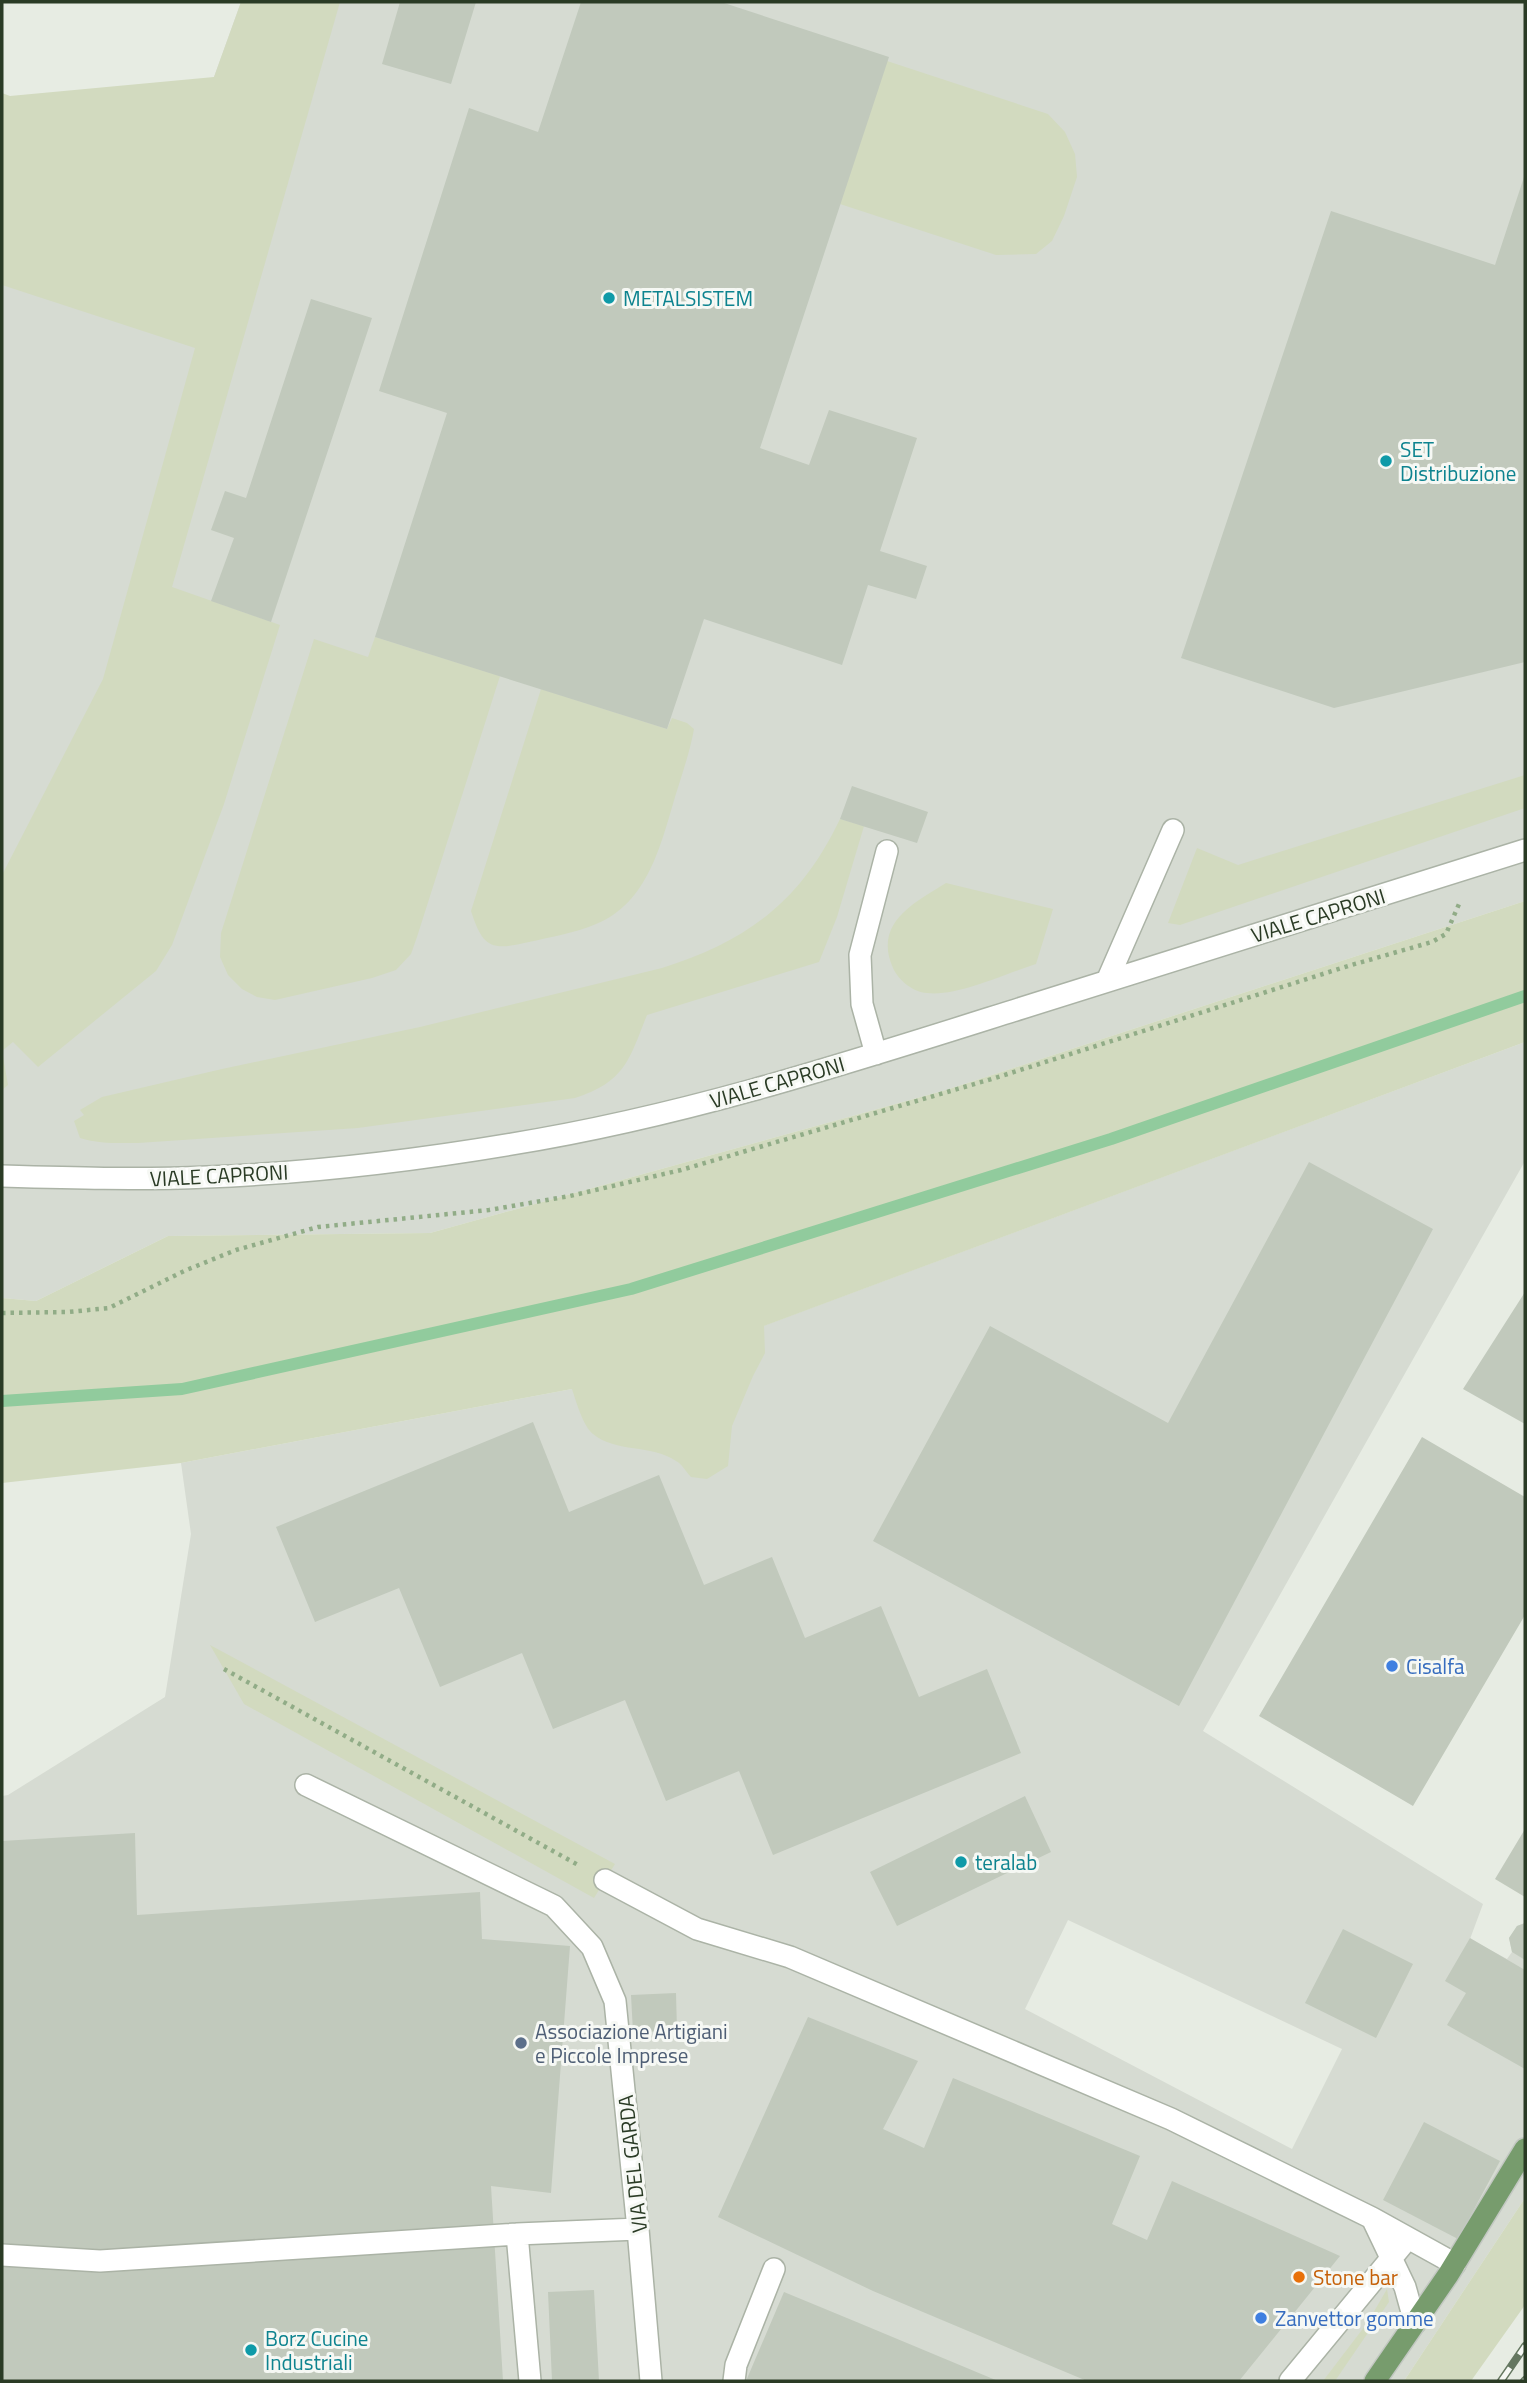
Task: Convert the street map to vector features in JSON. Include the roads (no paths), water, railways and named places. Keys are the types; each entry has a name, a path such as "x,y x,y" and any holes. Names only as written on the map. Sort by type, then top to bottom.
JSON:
{"main road":[{"path":"1375,2381 1455,2264 1525,2149"}],"street":[{"path":"1107,981 1173,830"},
{"name":"VIALE CAPRONI","path":"2,1176 102,1179 206,1177 327,1169 499,1146 619,1123 693,1106 876,1054 1525,850"},
{"path":"876,1054 862,1004 860,955 887,851"},
{"name":"VIA DEL GARDA","path":"306,1785 554,1906 592,1947 615,2001 651,2381"},
{"path":"605,1880 697,1928 790,1957 1171,2119 1372,2218 1455,2264"},
{"path":"1372,2218 1405,2287 1415,2323"},
{"path":"2,2255 100,2261 517,2234 638,2229"},
{"path":"517,2234 530,2381"},
{"path":"1290,2381 1408,2238"},
{"path":"734,2381 736,2365 774,2269"}],"waterway":[{"path":"2,1401 182,1389 631,1289 1111,1139 1525,996"}],"railway":[{"path":"1501,2381 1525,2346"}],"place":[{"name":"METALSISTEM","path":"609,298"},
{"name":"SET Distribuzione","path":"1386,461"},
{"name":"Cisalfa","path":"1392,1666"},
{"name":"teralab","path":"961,1862"},
{"name":"Associazione Artigiani e Piccole Imprese","path":"521,2043"},
{"name":"Stone bar","path":"1299,2277"},
{"name":"Zanvettor gomme","path":"1261,2318"},
{"name":"Borz Cucine Industriali","path":"251,2350"}]}
